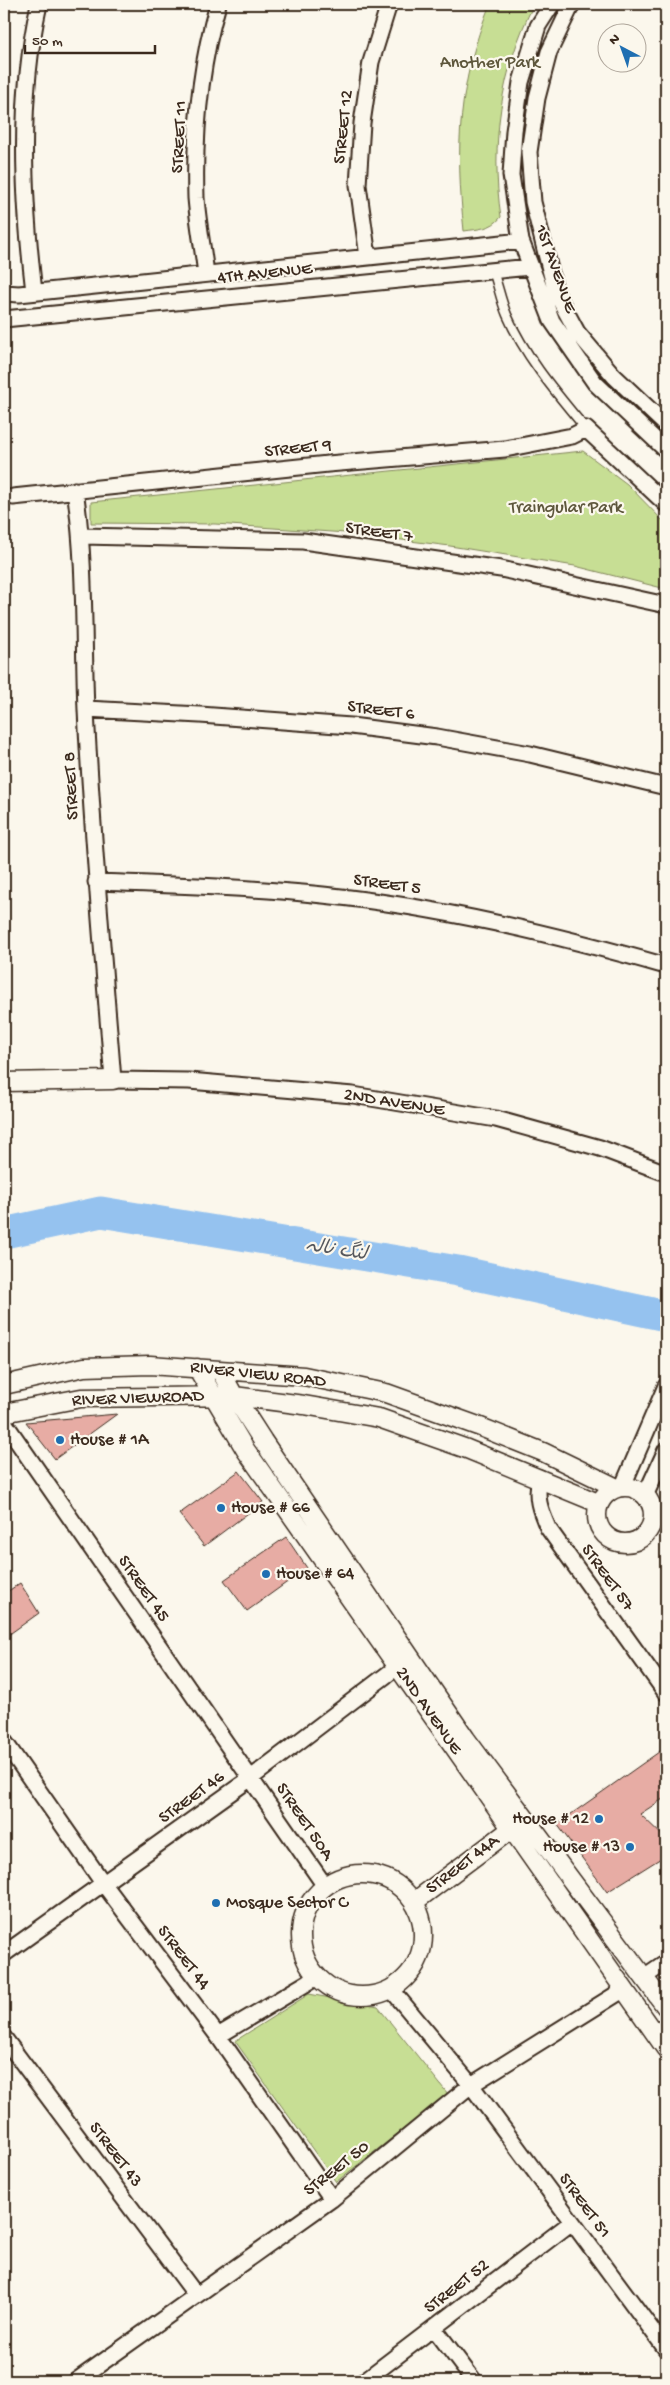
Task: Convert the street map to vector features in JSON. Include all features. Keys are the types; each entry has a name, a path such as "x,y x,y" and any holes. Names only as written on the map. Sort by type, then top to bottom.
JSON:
{"street":[{"path":"34,292 24,185 29,80 39,4"},
{"name":"STREET 11","path":"206,274 196,200 196,138 203,78 218,4"},
{"name":"STREET 12","path":"368,257 358,185 362,123 371,62 389,4"},
{"name":"1ST AVENUE","path":"552,4 538,26 521,82 514,131 511,175 521,240 552,321 595,383 666,450"},
{"name":"1ST AVENUE","path":"572,4 549,52 537,98 529,152 533,202 556,293 577,332 614,376 666,425"},
{"name":"4TH AVENUE","path":"4,293 34,292 521,240"},
{"name":"4TH AVENUE","path":"4,319 530,267"},
{"path":"586,429 666,504"},
{"name":"STREET 9","path":"13,497 328,464 505,449 572,436 586,429"},
{"name":"STREET 8","path":"75,490 82,536 86,709 96,882 113,1080"},
{"name":"STREET 7","path":"82,536 303,541 500,569 666,605"},
{"name":"STREET 6","path":"86,709 332,724 436,737 530,754 666,787"},
{"name":"STREET 5","path":"96,882 239,888 323,895 409,907 553,935 666,966"},
{"path":"4,1082 113,1080"},
{"name":"2ND AVENUE","path":"113,1080 189,1080 353,1096 496,1119 600,1148 666,1173"},
{"name":"RIVER VIEW ROAD","path":"4,1385 84,1367 150,1366 304,1376 386,1393 533,1449 618,1487"},
{"name":"2ND AVENUE","path":"197,1368 245,1450 397,1667 666,2007"},
{"name":"2ND AVENUE","path":"220,1370 234,1396 466,1739 623,1990 666,2049"},
{"path":"618,1487 638,1488 660,1514 653,1527 636,1543 613,1542 598,1526 598,1503 618,1487 666,1386"},
{"name":"RIVER VIEW ROAD","path":"213,1396 234,1396 304,1405 380,1418 467,1449 598,1503"},
{"name":"RIVER VIEWROAD","path":"4,1413 81,1398 213,1396"},
{"name":"STREET 45","path":"4,1422 251,1778"},
{"path":"646,1496 666,1450"},
{"name":"STREET 57","path":"540,1478 536,1492 540,1511 548,1528 666,1693"},
{"path":"649,1530 666,1537"},
{"name":"STREET 46","path":"4,1954 251,1778 397,1667"},
{"name":"STREET 44","path":"4,1741 103,1884 218,2036 332,2199"},
{"name":"STREET 50A","path":"251,1778 325,1886"},
{"name":"STREET 44A","path":"414,1902 519,1823"},
{"path":"363,1874 383,1877 401,1887 414,1902 422,1921 423,1941 418,1960 407,1977 391,1989 372,1996 352,1996 333,1989 317,1977 306,1960 301,1940 303,1920 308,1907 325,1886 343,1877 363,1874"},
{"path":"623,1990 666,1962"},
{"path":"218,2036 317,1977"},
{"path":"391,1989 471,2085"},
{"name":"STREET 50","path":"76,2381 332,2199 471,2085 623,1990"},
{"name":"STREET 43","path":"4,2038 196,2295"},
{"name":"STREET 51","path":"471,2085 666,2349"},
{"name":"STREET 52","path":"364,2381 572,2222"},
{"path":"434,2328 474,2381"}],"lane":[{"path":"493,271 507,316 528,353 552,389 586,429"}],"green space":[{"name":"Another Park","path":"490,4 534,4 513,54 501,108 497,162 501,217 489,226 464,231 461,200 460,143 465,89 479,33"},
{"name":"Traingular Park","path":"583,451 627,484 666,524 666,589 575,566 450,546 346,533 215,524 91,523 91,502"},
{"path":"309,1994 378,2007 448,2094 336,2182 235,2041"}],"building":[{"name":"House # 1A","path":"117,1414 55,1459 26,1422"},
{"name":"House # 66","path":"239,1471 263,1502 204,1546 179,1514"},
{"name":"House # 64","path":"286,1537 307,1568 247,1611 224,1580"},
{"path":"20,1583 39,1613 4,1638 4,1594"},
{"path":"666,1747 666,1797 640,1814 666,1839 666,1855 607,1892 557,1824"}],"waterway":[{"name":"لنگ نالہ","path":"4,1233 101,1212 458,1271 666,1316"}],"place":[{"name":"House # 1A","path":"60,1440"},
{"name":"House # 66","path":"221,1508"},
{"name":"House # 64","path":"266,1574"},
{"name":"House # 12","path":"599,1819"},
{"name":"House # 13","path":"630,1847"},
{"name":"Mosque Sector C","path":"216,1903"}]}
